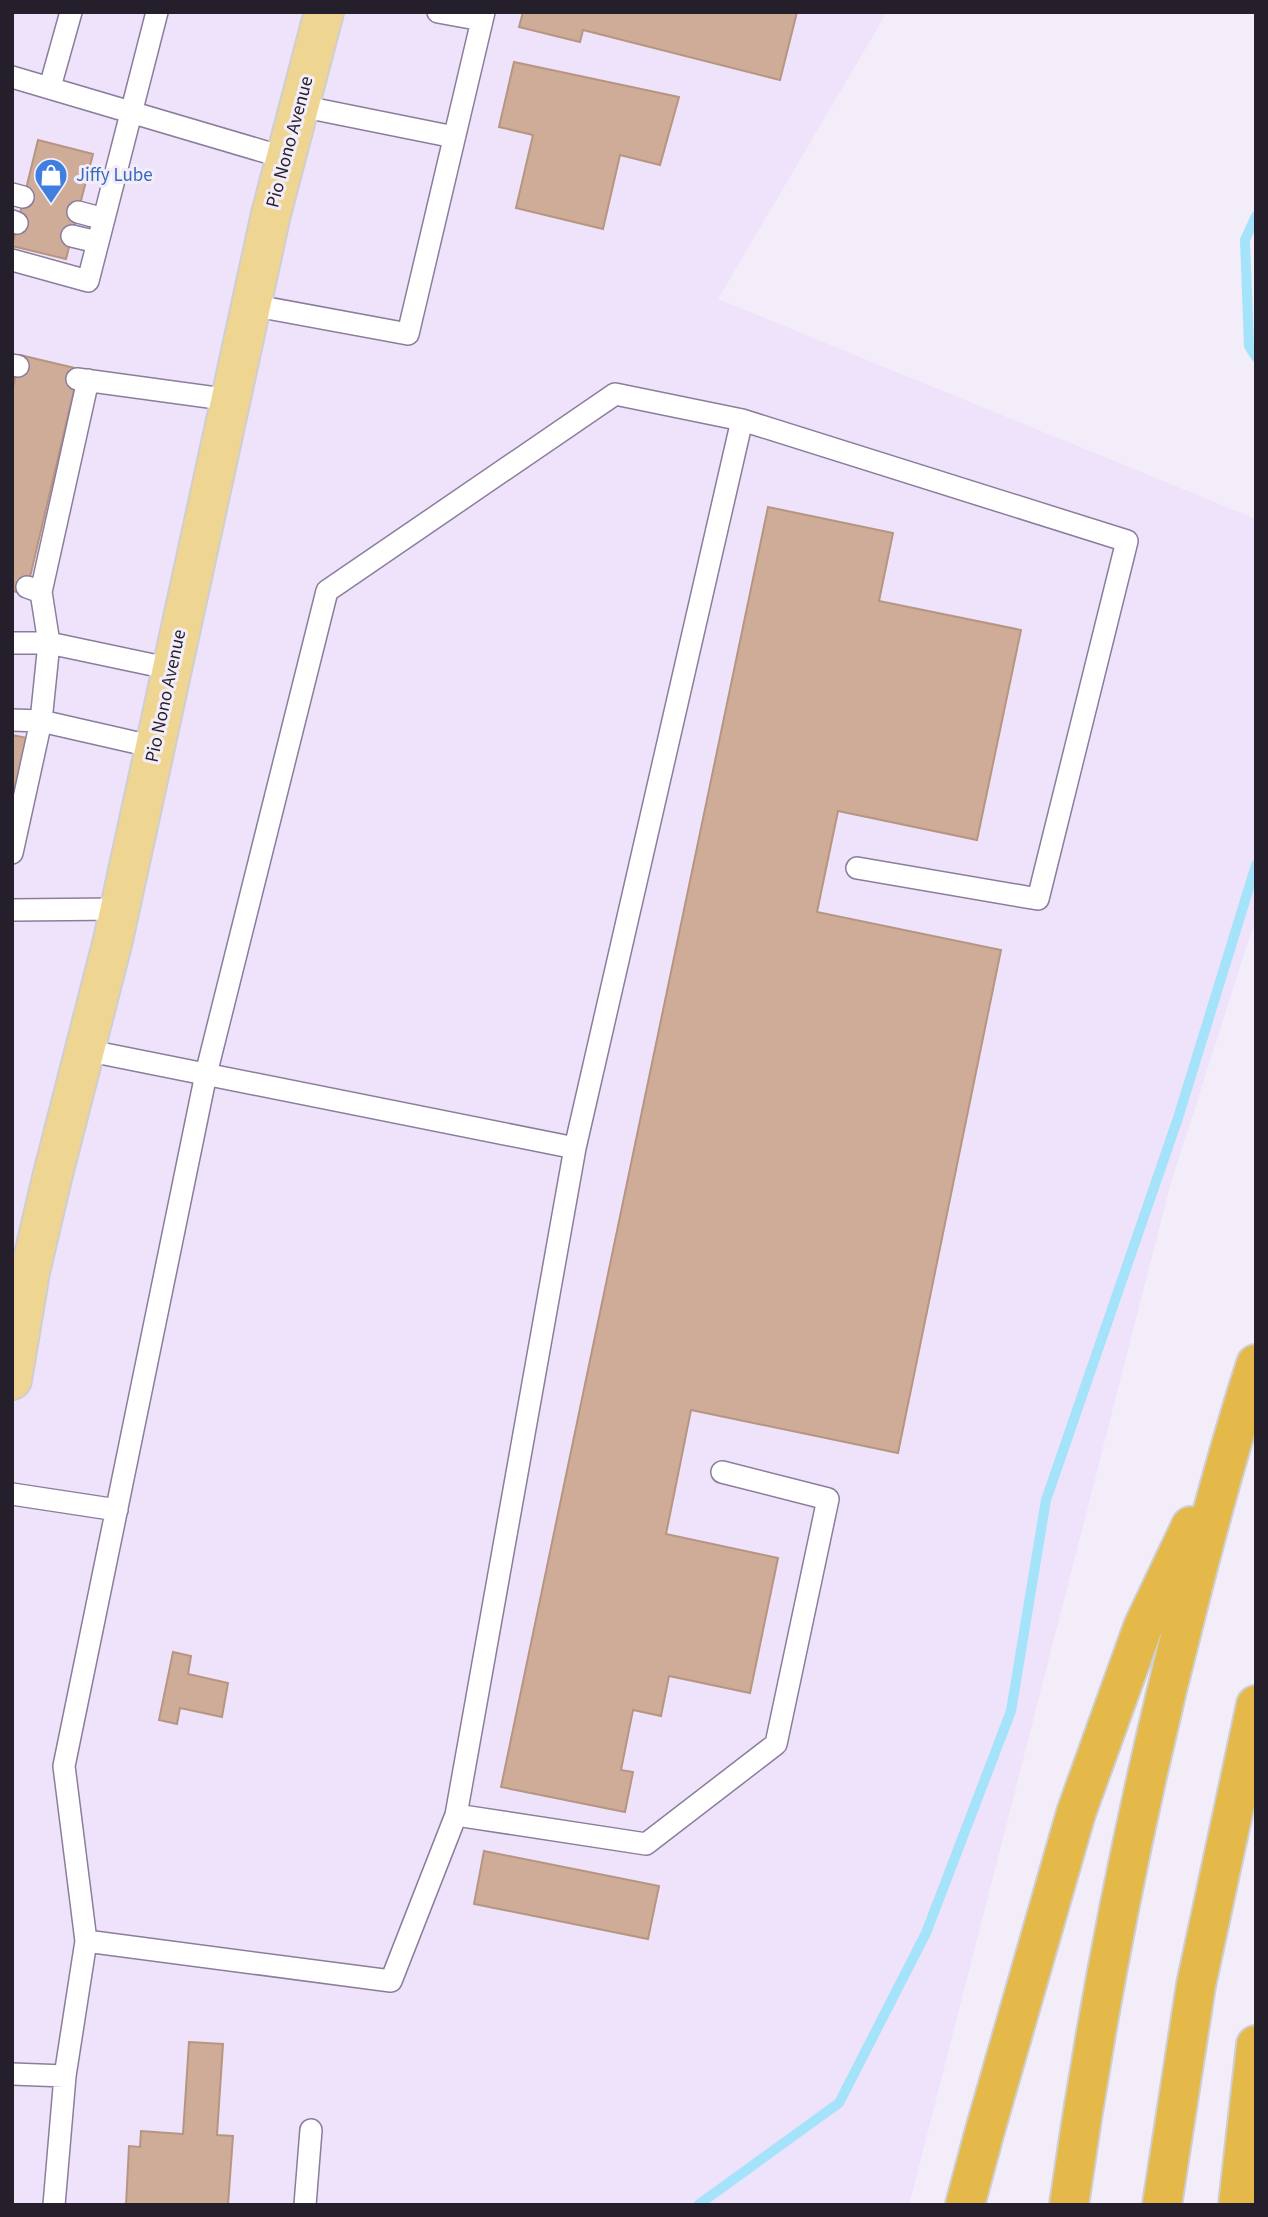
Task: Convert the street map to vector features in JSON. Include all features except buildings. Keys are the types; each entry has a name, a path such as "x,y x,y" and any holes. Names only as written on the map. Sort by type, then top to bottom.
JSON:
{"highway":[{"path":"1069,2205 1086,2083 1120,1899 1162,1704 1230,1442 1256,1364"},
{"path":"965,2205 1076,1813 1143,1627 1230,1442"},
{"path":"1161,2205 1196,1985 1256,1705"},
{"path":"1238,2205 1256,2045"}],"main road":[{"name":"Pio Nono Avenue","path":"12,1380 30,1272 119,909 251,305 324,12"}],"lane":[{"path":"50,87 71,12"},
{"path":"251,305 408,334 483,16 438,12"},
{"path":"12,260 88,281 131,112 150,14"},
{"path":"12,77 286,158"},
{"path":"300,106 454,137"},
{"path":"78,212 104,219"},
{"path":"72,236 97,243"},
{"path":"12,853 41,721 49,643 34,589 82,379 231,400"},
{"path":"54,2205 65,2077 86,1941 64,1766 206,1074 327,592 615,394 742,420 1127,541 1038,899 857,868"},
{"path":"86,1941 391,1981 456,1815 575,1148 742,420"},
{"path":"12,643 49,643 172,669"},
{"path":"12,720 41,721 155,747"},
{"path":"12,909 119,909"},
{"path":"85,1050 575,1148"},
{"path":"456,1815 646,1844 776,1744 828,1499 722,1472"},
{"path":"12,1494 117,1510"},
{"path":"12,2074 65,2077"},
{"path":"305,2205 311,2130"}],"shaded area":[{"path":"12,12 887,12 718,299 1256,519 1256,917 1170,1186 909,2205 12,2205"}],"waterway":[{"path":"1256,216 1245,240 1249,346 1256,357"},
{"path":"698,2205 839,2103 926,1933 1011,1711 1046,1500 1178,1118 1256,865"}],"place":[{"name":"Jiffy Lube","path":"51,205"}]}
